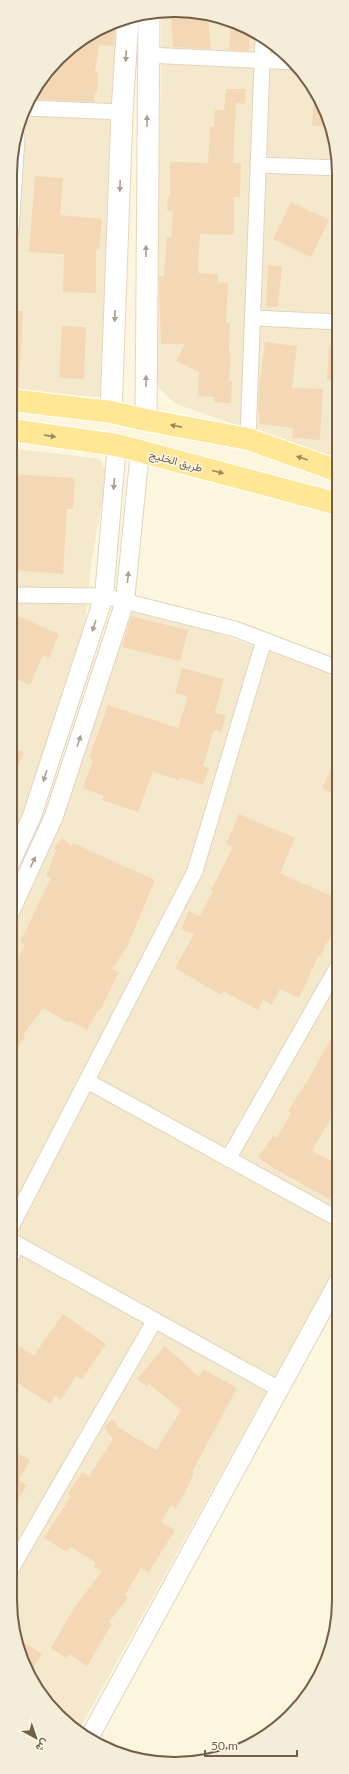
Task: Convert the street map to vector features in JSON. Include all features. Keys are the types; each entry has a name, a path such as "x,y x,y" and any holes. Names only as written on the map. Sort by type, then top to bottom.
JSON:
{"main road":[{"path":"146,420 148,19"},
{"path":"111,412 122,112 128,24"},
{"path":"17,401 111,412 248,439 332,469"},
{"name":"طريق الخليج","path":"17,431 118,445 332,502"}],"street":[{"path":"248,439 263,45"},
{"path":"147,55 285,62"},
{"path":"32,108 122,112"},
{"path":"258,165 332,168"},
{"path":"253,318 332,322"},
{"path":"17,849 32,816 104,596 118,445"},
{"path":"17,897 54,816 125,601 140,451"},
{"path":"17,595 104,596 235,629 332,666"},
{"path":"17,1216 195,872 264,640"},
{"path":"228,1159 332,977"},
{"path":"87,1081 332,1216"},
{"path":"17,1244 279,1389"},
{"path":"92,1733 332,1293"},
{"path":"17,1559 155,1320"}],"shaded area":[{"path":"162,17 195,18 225,25 253,38 286,63 311,96 320,114 327,134 332,164 332,458 176,404 158,387 152,370 158,218"},
{"path":"122,26 107,397 17,394 17,164 22,134 29,114 38,96 56,71 71,56 87,44 105,33"},
{"path":"17,450 100,459 107,474 91,565 85,623 17,833"},
{"path":"127,604 332,671 332,1274 81,1726 63,1711 38,1678 25,1650 17,1610 17,908 48,848"}],"building":[{"path":"187,17 208,21 211,49 173,47 171,18"},
{"path":"231,27 250,36 249,51 229,50"},
{"path":"115,29 114,46 99,45 95,72 98,73 97,93 94,93 94,102 36,99 63,63 96,38"},
{"path":"226,89 246,89 245,104 236,103 233,163 241,163 240,197 234,197 234,235 200,234 198,273 218,274 218,282 228,283 226,323 230,323 229,352 231,352 229,381 232,381 231,403 214,402 214,397 198,396 199,372 176,361 185,344 161,344 159,290 159,276 164,276 167,237 171,238 173,211 167,210 168,196 170,196 170,162 208,163 210,127 214,127 215,110 224,110"},
{"path":"313,100 325,127 312,126"},
{"path":"35,176 63,178 60,215 102,219 99,250 96,250 96,293 63,292 64,254 29,252"},
{"path":"291,202 329,220 311,257 273,239"},
{"path":"268,265 282,266 278,307 266,307"},
{"path":"17,311 23,311 19,388 17,388"},
{"path":"62,326 86,327 84,379 59,378"},
{"path":"265,342 297,346 292,388 323,389 320,440 292,438 293,428 259,424 259,388"},
{"path":"329,346 332,346 332,380 327,380"},
{"path":"17,474 75,478 73,509 67,509 63,574 17,570"},
{"path":"17,616 59,634 49,658 43,655 30,685 17,680"},
{"path":"131,616 188,630 180,661 122,647"},
{"path":"182,668 224,679 215,712 226,716 221,732 214,730 203,766 209,768 203,785 180,777 179,780 153,772 138,812 102,800 104,796 83,788 93,760 89,758 108,705 178,728 188,697 175,693"},
{"path":"17,749 24,752 19,765 17,764"},
{"path":"332,767 332,793 322,788"},
{"path":"239,814 295,838 280,873 332,896 332,935 321,956 319,955 299,998 280,989 272,1005 263,1000 258,1010 223,991 221,995 175,968 194,934 181,929 189,911 200,916 213,891 211,890 233,847 226,844"},
{"path":"62,838 71,846 73,843 155,880 127,947 112,969 119,972 100,1011 98,1010 87,1030 70,1021 69,1023 43,1008 23,1035 25,1036 17,1050 17,961 25,945 20,942 51,878 46,876 56,850 54,848"},
{"path":"332,1037 332,1116 312,1151 332,1161 332,1201 273,1168 258,1157 273,1136 277,1138 291,1113 288,1111 309,1078"},
{"path":"63,1314 106,1344 82,1379 76,1376 61,1400 55,1396 50,1404 17,1383 17,1345 34,1355"},
{"path":"165,1346 199,1377 203,1369 237,1388 192,1472 194,1473 176,1508 171,1505 161,1522 175,1530 149,1572 141,1568 125,1595 128,1598 109,1622 112,1624 87,1666 69,1654 66,1658 51,1648 74,1608 102,1571 94,1567 96,1563 71,1547 67,1552 44,1538 71,1496 68,1494 82,1472 89,1476 113,1439 104,1427 113,1419 119,1428 156,1450 181,1410 149,1384 147,1387 137,1379"},
{"path":"17,1453 30,1460 19,1480 27,1485 19,1498 17,1497"},
{"path":"22,1641 42,1654 33,1669"}]}
